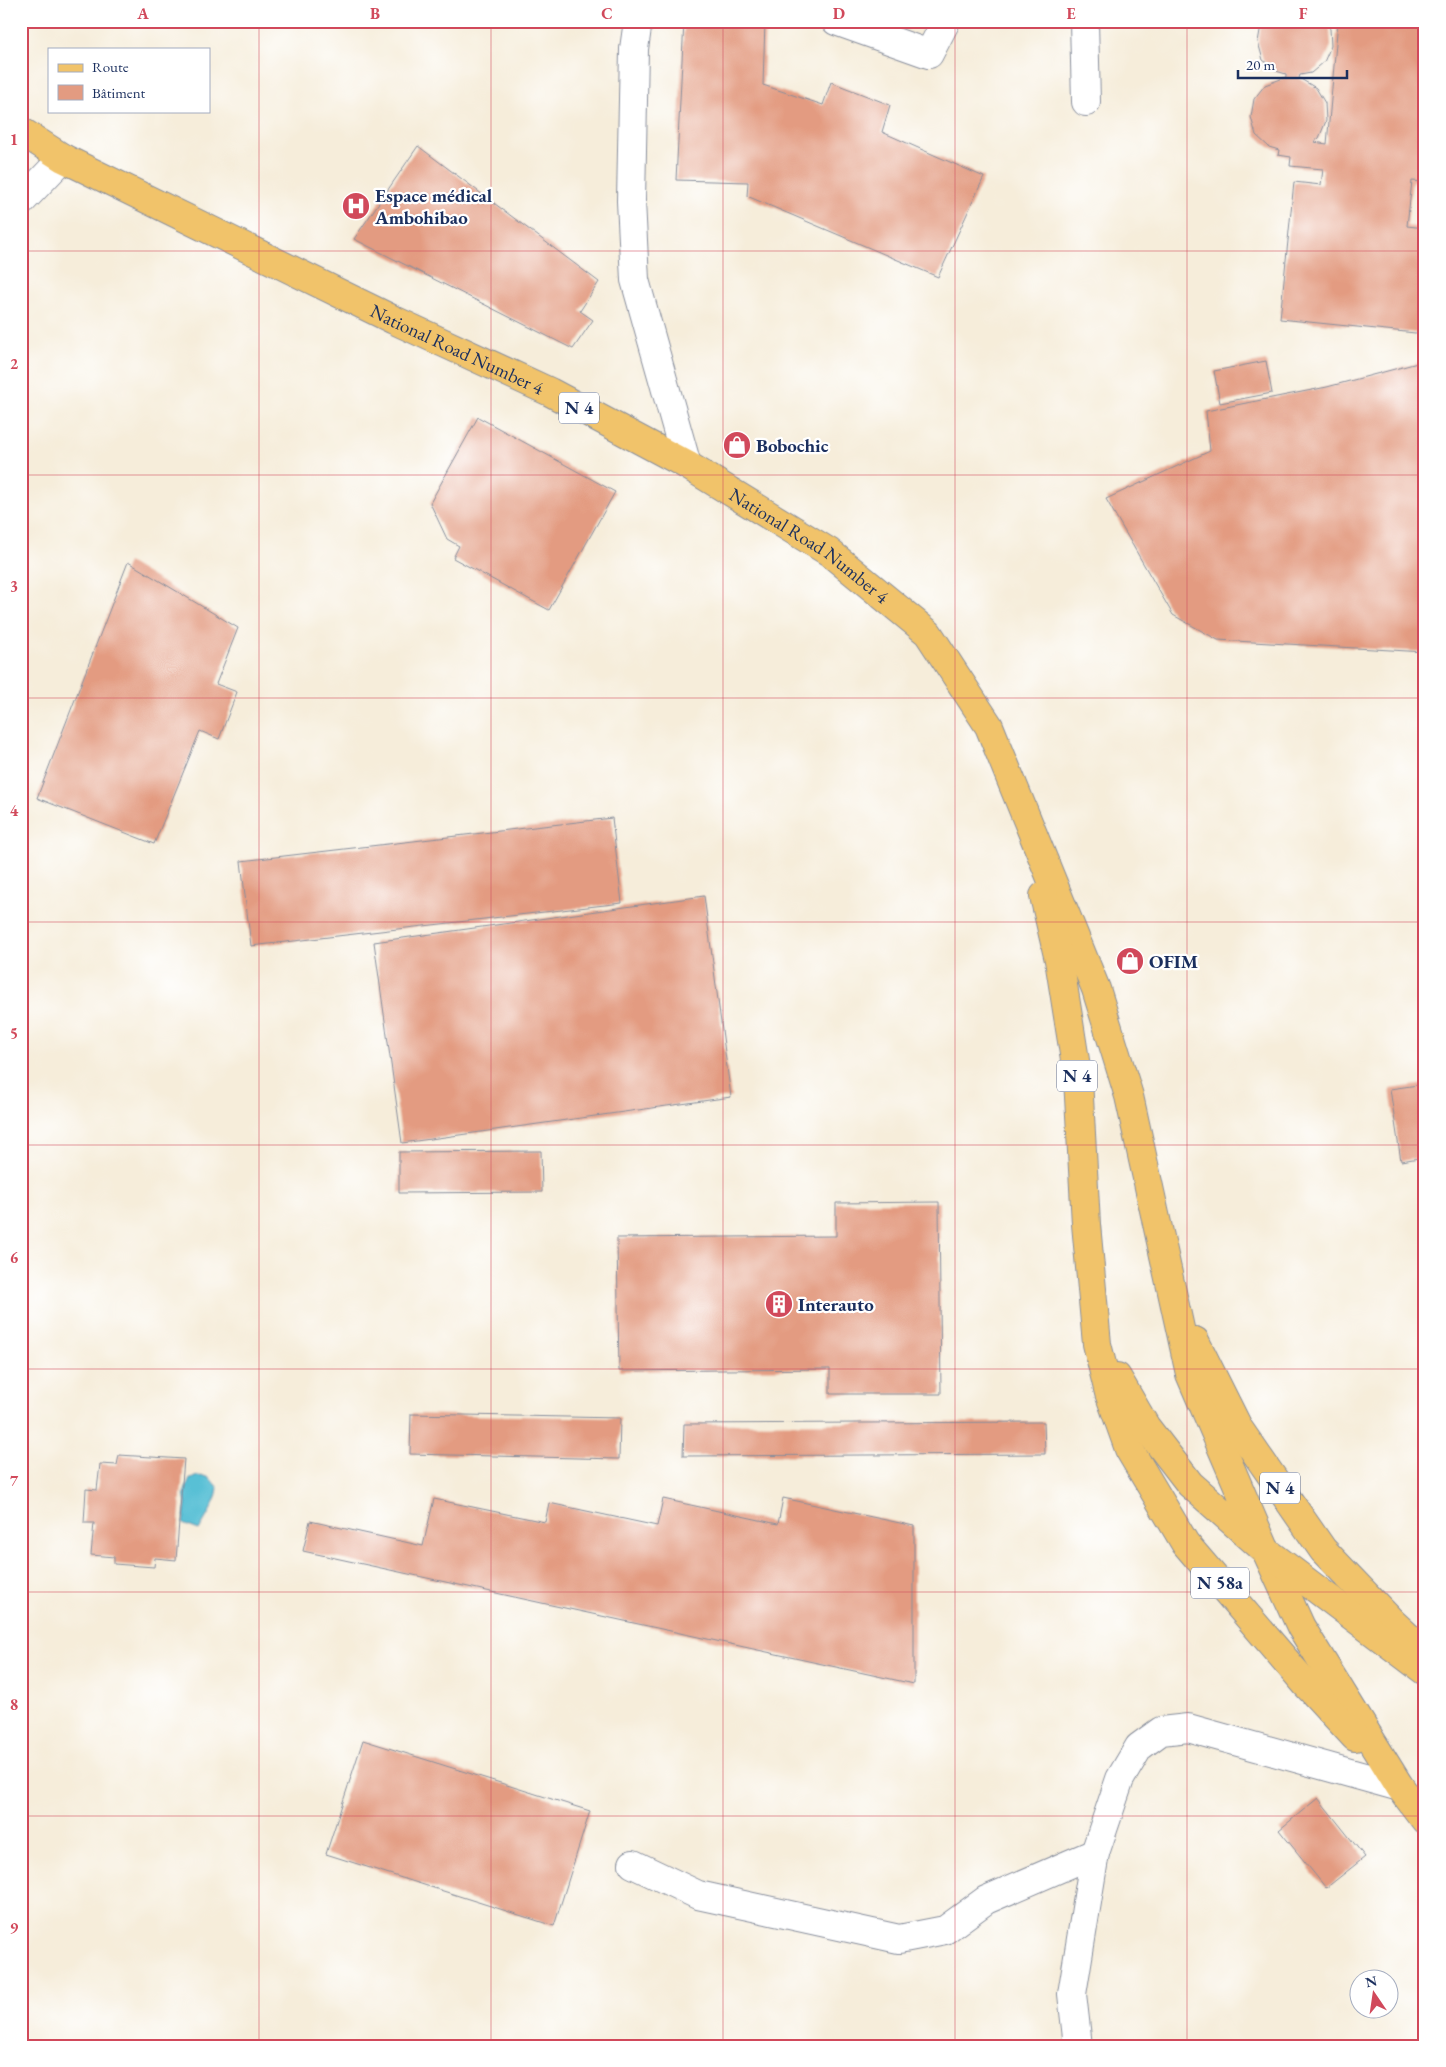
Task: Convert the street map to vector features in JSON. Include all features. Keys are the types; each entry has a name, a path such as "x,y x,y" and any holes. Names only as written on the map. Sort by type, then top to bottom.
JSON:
{"main road":[{"name":"National Road Number 4","path":"21,131 63,158 394,320 550,392 687,465 829,552 928,633 989,726 1025,814"},
{"name":"N 4","path":"1025,814 1096,989 1129,1096 1173,1297 1239,1429 1323,1550 1391,1622 1425,1652"},
{"name":"N 4","path":"1025,814 1058,960 1078,1079 1086,1224 1097,1344 1146,1427 1190,1484 1266,1551 1425,1671"},
{"path":"1173,1297 1190,1374 1266,1551"},
{"name":"N 58a","path":"1097,1344 1109,1393 1129,1449 1185,1543 1305,1683 1400,1787"},
{"name":"N 58a","path":"1266,1551 1301,1628 1400,1787 1425,1820"}],"street":[{"path":"638,21 634,49 631,201 635,280 687,465"},
{"path":"836,21 929,54 941,24"},
{"path":"1084,21 1086,102"},
{"path":"21,202 63,158"},
{"path":"1078,2046 1072,1994 1095,1852 1120,1779 1140,1747 1161,1731 1188,1728 1400,1787"},
{"path":"633,1864 698,1895 899,1939 945,1930 986,1900 1095,1852"}],"water":[{"path":"197,1476 209,1477 218,1488 213,1504 199,1530 183,1524 186,1504 184,1494 189,1480"}],"building":[{"path":"684,21 765,21 763,85 823,105 831,82 890,105 882,132 984,177 938,277 747,196 748,182 676,180"},
{"path":"1264,21 1326,21 1330,29 1331,46 1324,62 1311,73 1300,75 1299,78 1316,88 1325,103 1326,121 1319,138 1314,142 1327,144 1338,21 1425,21 1425,182 1412,181 1407,226 1425,228 1425,334 1280,319 1294,182 1321,185 1323,169 1290,166 1291,157 1278,155 1279,150 1269,147 1256,135 1251,117 1254,99 1265,85 1286,77 1286,74 1276,71 1263,60 1258,42 1261,25"},
{"path":"418,146 599,282 580,311 593,320 573,349 354,239"},
{"path":"1266,361 1272,393 1220,403 1214,371"},
{"path":"1425,361 1425,652 1218,640 1173,615 1106,499 1210,451 1206,411 1327,387"},
{"path":"478,417 615,492 549,610 453,558 459,546 447,539 430,503"},
{"path":"128,562 238,628 216,684 237,692 219,739 200,731 154,844 37,798"},
{"path":"612,818 622,903 251,946 241,861"},
{"path":"704,896 731,1097 402,1143 374,942"},
{"path":"1425,1084 1425,1157 1401,1161 1390,1089"},
{"path":"541,1151 542,1192 399,1193 399,1152"},
{"name":"Interauto","path":"939,1202 941,1394 830,1394 830,1369 619,1371 617,1238 836,1236 836,1203"},
{"path":"411,1414 620,1418 619,1459 410,1454"},
{"path":"1044,1422 1045,1454 683,1456 684,1424"},
{"path":"119,1455 184,1459 176,1560 155,1558 154,1567 114,1564 114,1557 91,1555 94,1523 84,1523 86,1489 97,1490 100,1464 117,1465"},
{"path":"783,1498 914,1526 914,1684 303,1551 310,1521 423,1546 434,1499 545,1522 549,1503 657,1526 663,1499 778,1524"},
{"path":"363,1740 590,1811 554,1926 326,1854"},
{"path":"1318,1798 1365,1857 1326,1888 1279,1830"}],"place":[{"name":"Espace médical Ambohibao","path":"356,206"},
{"name":"Bobochic","path":"737,445"},
{"name":"OFIM","path":"1130,961"},
{"name":"Interauto","path":"779,1304"}]}
